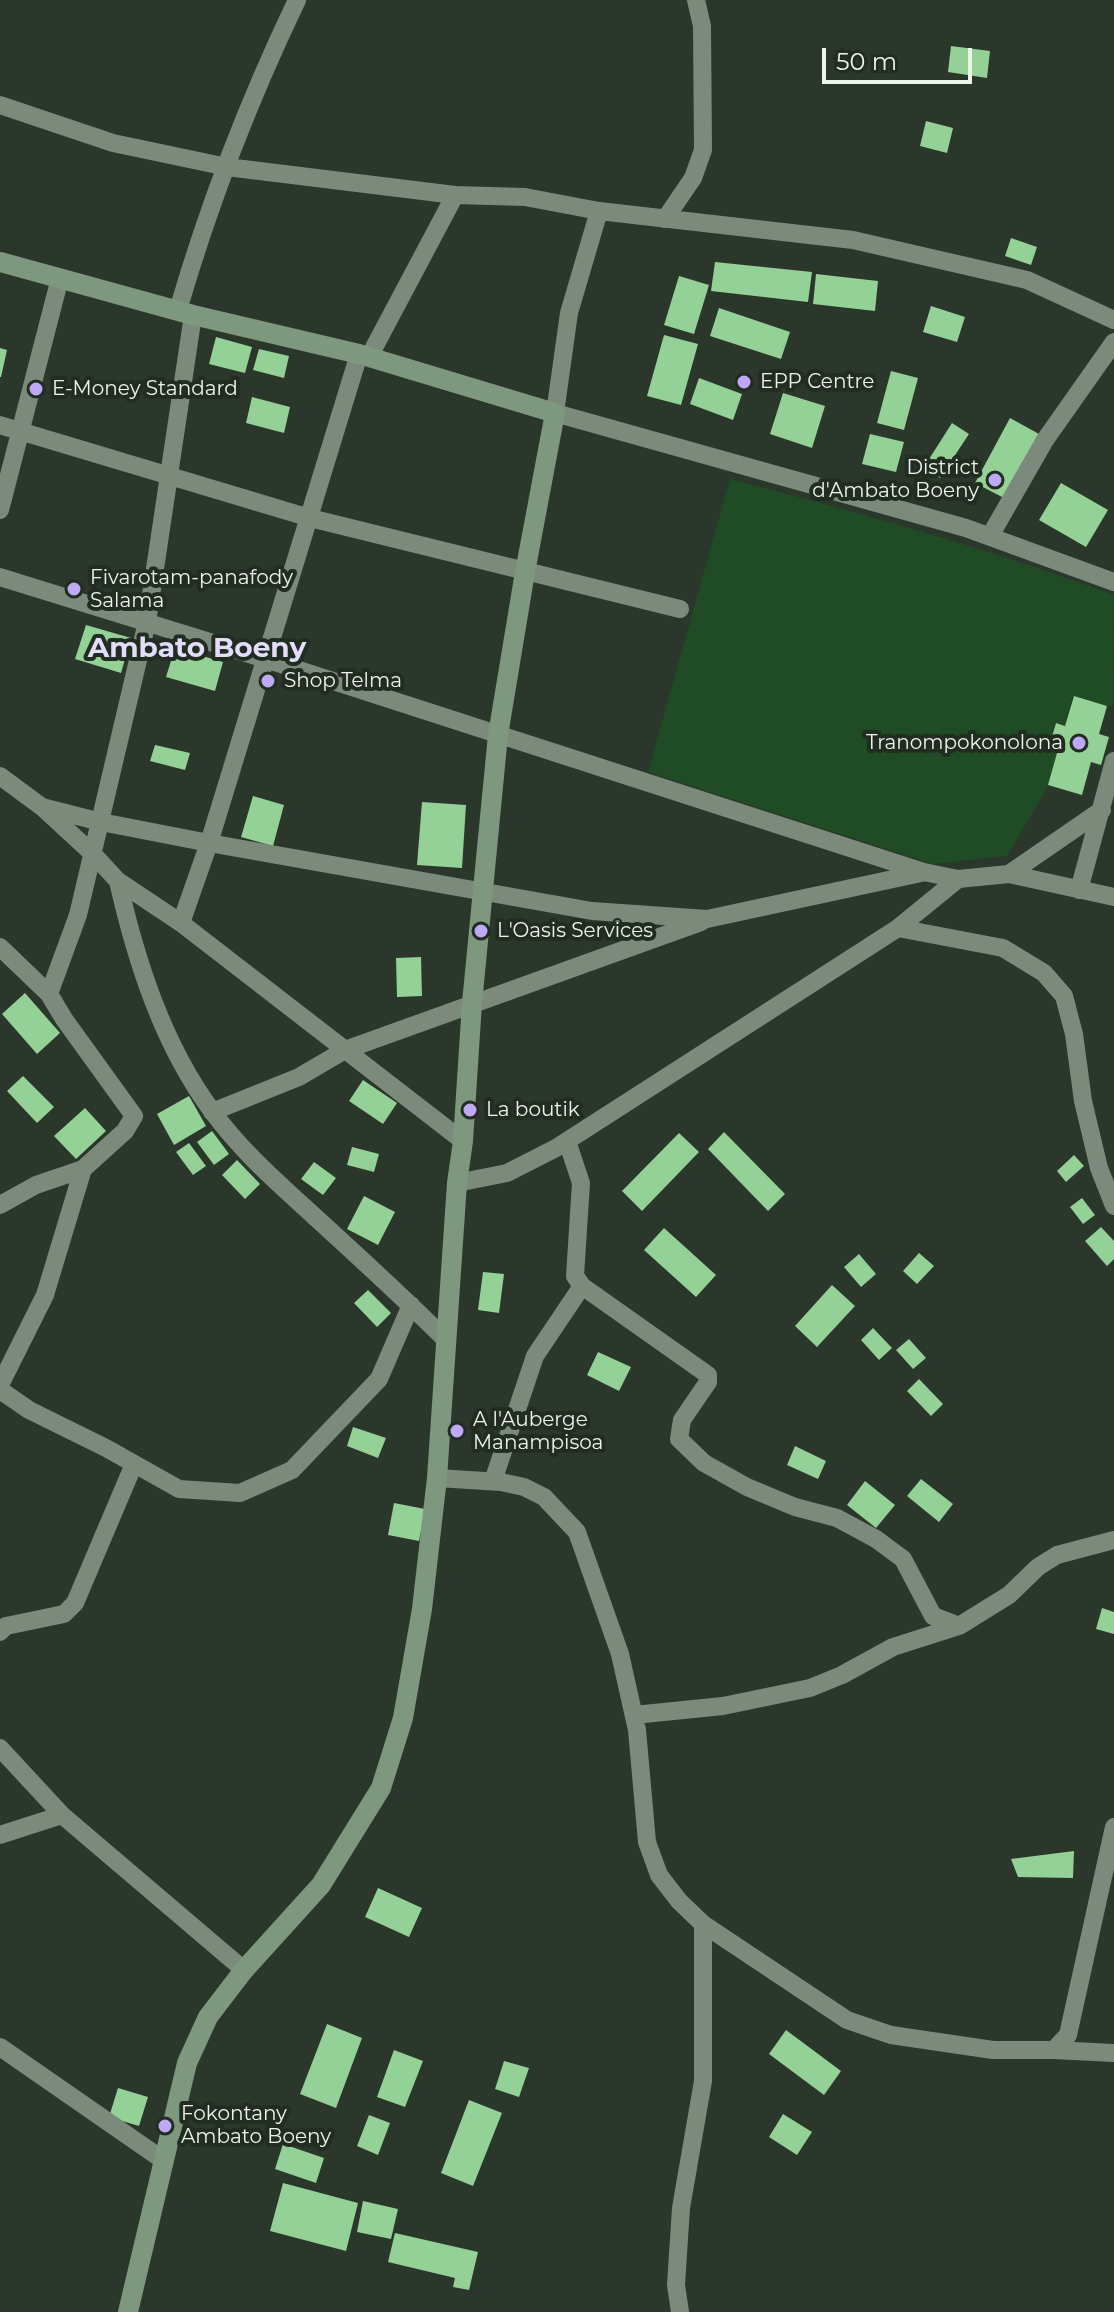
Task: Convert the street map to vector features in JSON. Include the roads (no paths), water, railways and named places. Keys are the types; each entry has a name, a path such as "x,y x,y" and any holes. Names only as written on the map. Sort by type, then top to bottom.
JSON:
{"street":[{"path":"49,994 78,915 147,622 169,477 185,313 197,246 257,85 297,0"},
{"path":"665,219 693,178 703,150 702,26 696,0"},
{"path":"0,105 113,143 227,167 455,195 525,197 599,211 853,240 1027,280 1114,320"},
{"path":"181,923 364,355 455,195"},
{"path":"128,2312 187,2063 208,2017 244,1970 321,1885 381,1788 403,1718 422,1609 437,1478 457,1183 498,735 555,413 569,313 599,211"},
{"path":"0,262 185,313 364,355 555,413 990,536 1114,582"},
{"path":"0,510 60,278"},
{"path":"990,536 1045,440 1114,342"},
{"path":"0,425 310,518 680,609"},
{"path":"0,577 265,659 924,872 958,879 1009,874 1114,897"},
{"path":"1079,890 1107,806 1114,761"},
{"path":"0,776 42,807 118,881 181,923 463,1141"},
{"path":"1009,874 1107,806"},
{"path":"42,807 209,843 592,911 707,919"},
{"path":"212,1112 299,1077 345,1050 707,919 924,872"},
{"path":"457,1183 507,1173 567,1141 898,928 958,879"},
{"path":"118,881 131,940 166,1030 185,1070 212,1112 259,1166 447,1341"},
{"path":"898,928 1003,948 1044,973 1064,996 1074,1034 1083,1101 1099,1168 1114,1206"},
{"path":"0,947 49,994 134,1116 125,1131 83,1169 36,1185 0,1205"},
{"path":"567,1141 581,1183 575,1276 582,1286 708,1375 708,1382 682,1420 679,1439 704,1463 747,1487 795,1507 837,1518 876,1539 903,1559 933,1616 959,1626"},
{"path":"83,1169 45,1295 0,1388 29,1410 179,1489 240,1493 292,1470 379,1379 411,1305"},
{"path":"493,1481 535,1356 582,1286"},
{"path":"0,1632 6,1626 64,1614 75,1603 134,1464"},
{"path":"437,1478 493,1481 524,1487 544,1497 577,1532 620,1654 634,1715 647,1842 659,1875 679,1901 703,1924 847,2020 891,2035 993,2050 1114,2053"},
{"path":"634,1715 723,1706 810,1688 842,1675 893,1647 959,1626 1009,1595 1038,1567 1057,1555 1114,1540"},
{"path":"0,1748 62,1815 244,1970"},
{"path":"0,1835 62,1815"},
{"path":"1054,2050 1068,2035 1114,1827"},
{"path":"680,2312 676,2285 681,2208 703,2081 703,1924"},
{"path":"0,2047 163,2160"}],"place":[{"name":"EPP Centre","path":"744,382"},
{"name":"E-Money Standard","path":"36,389"},
{"name":"District d'Ambato Boeny","path":"995,480"},
{"name":"Fivarotam-panafody Salama","path":"74,589"},
{"name":"Shop Telma","path":"268,681"},
{"name":"Tranompokonolona","path":"1079,743"},
{"name":"L'Oasis Services","path":"481,931"},
{"name":"La boutik","path":"470,1110"},
{"name":"A l'Auberge Manampisoa","path":"457,1431"},
{"name":"Fokontany Ambato Boeny","path":"165,2126"}],"district":[{"name":"Ambato Boeny","path":"197,649"}]}
